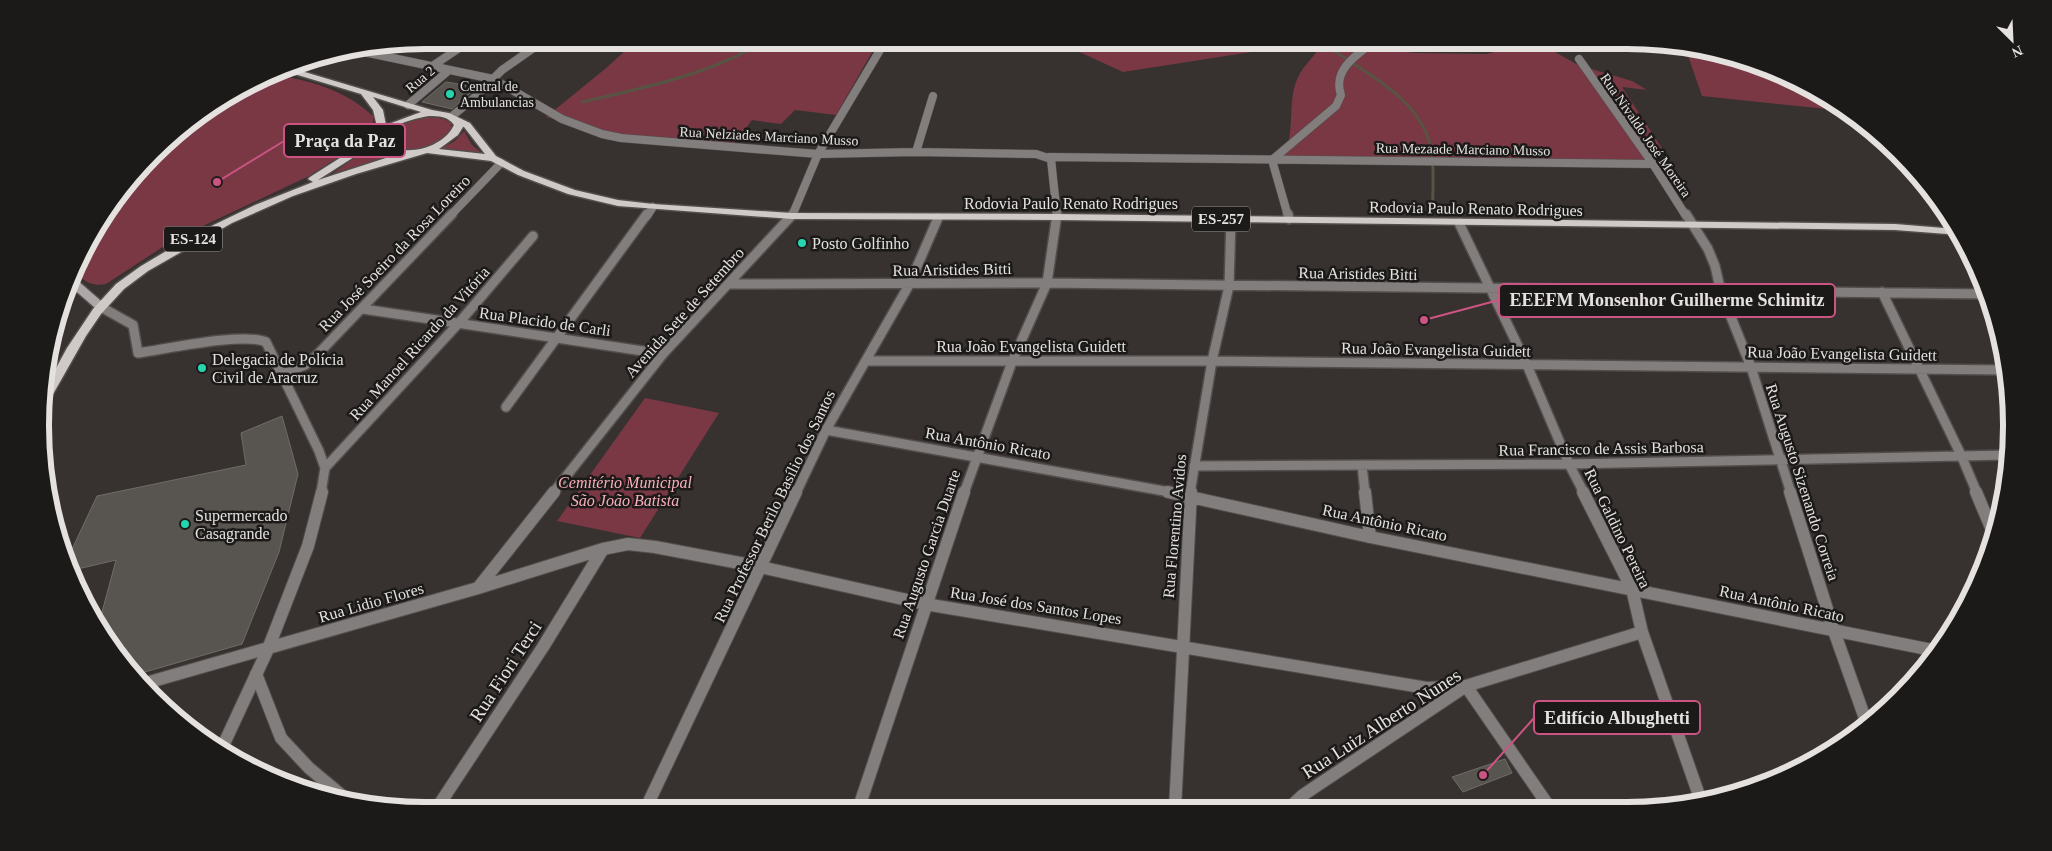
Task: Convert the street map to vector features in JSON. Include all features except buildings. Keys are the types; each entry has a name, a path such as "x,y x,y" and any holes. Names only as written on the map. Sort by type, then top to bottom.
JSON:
{"main road":[{"path":"296,72 453,118 459,125 452,137 441,145 421,151 405,153 388,150 382,146 380,141 382,134 378,110 365,93"},
{"path":"382,134 392,124 406,118 436,113"},
{"name":"ES-257","path":"453,118 467,126 497,161"},
{"name":"ES-124","path":"297,190 382,134"},
{"name":"ES-257","path":"421,151 497,161"},
{"name":"ES-124","path":"51,386 67,356 90,320 101,307 123,284 164,256 221,225 297,190 368,166 421,151"},
{"name":"Rodovia Paulo Renato Rodrigues","path":"497,161 533,178 572,192 618,203 792,216 1057,217 1895,227 1949,231"}],"street":[{"path":"431,67 458,49"},
{"path":"453,118 502,70 532,49"},
{"name":"Avenida Sete de Setembro","path":"478,588 663,354 792,216 818,154 881,49"},
{"path":"1289,220 1272,160 1336,106 1341,95 1337,84 1338,77 1354,57 1364,49"},
{"path":"369,53 493,79"},
{"name":"Rua Nivaldo José Moreira","path":"1579,59 1653,164 1692,225"},
{"name":"Rua 2","path":"408,105 448,71"},
{"name":"Rua Nelziades Marciano Musso","path":"493,79 562,119 602,134 621,138 715,148 818,154 916,152 1036,154 1050,161"},
{"path":"916,152 933,96"},
{"name":"Rua Mezaade Marciano Musso","path":"1050,161 1272,160 1653,164"},
{"name":"Rua José Soeiro da Rosa Loreiro","path":"280,375 311,360 363,309 497,161"},
{"name":"Rua Augusto Garcia Duarte","path":"861,802 925,604 976,457 1012,362 1047,283 1057,217 1050,161"},
{"path":"506,407 653,207"},
{"name":"Rua Professor Berilo Basílio dos Santos","path":"649,802 826,430 909,285 938,218"},
{"name":"Rua Florentino Avidos","path":"1175,802 1190,496 1212,361 1229,286 1231,219"},
{"name":"Rua Galdino Pereira","path":"1459,223 1527,365 1569,464 1632,589 1642,632 1699,795"},
{"name":"Rua Augusto Sizenando Correia","path":"1692,225 1708,249 1715,266 1721,292 1751,367 1834,631 1865,717"},
{"name":"Rua Manoel Ricardo da Vitória","path":"325,468 458,324 533,236"},
{"name":"Rua Aristides Bitti","path":"728,284 909,285 1047,283 1979,294"},
{"path":"76,285 101,307 133,325 138,353 240,338 257,338 266,342 280,375 319,451 325,468 321,496 308,546 268,649 224,744"},
{"path":"1882,292 1962,455 1989,525"},
{"name":"Rua Placido de Carli","path":"363,309 663,354"},
{"name":"Rua João Evangelista Guidett","path":"866,361 1212,361 1999,370"},
{"name":"Rua Antônio Ricato","path":"826,430 1190,496 1370,537 1929,649"},
{"name":"Rua Francisco de Assis Barbosa","path":"1194,466 1569,464 2002,455"},
{"path":"1362,465 1370,537"},
{"name":"Rua José dos Santos Lopes","path":"603,548 628,544 655,547 761,566 925,604 1182,645 1428,688 1466,686"},
{"name":"Rua Lidio Flores","path":"150,682 478,588 603,548"},
{"name":"Rua Fiori Terci","path":"441,802 533,663 603,548"},
{"name":"Rua Luiz Alberto Nunes","path":"1296,802 1466,686 1642,632"},
{"path":"256,674 281,738 309,768 337,791"},
{"path":"1466,686 1546,802"}],"green space":[{"path":"627,49 874,49 836,115 795,110 781,124 752,120 734,144 629,138 546,117"},
{"path":"1073,49 1269,49 1264,50 1123,72"},
{"path":"1318,49 1385,49 1415,53 1487,54 1504,49 1543,49 1555,52 1578,65 1632,81 1647,90 1622,87 1665,153 1648,160 1283,158 1289,140 1295,85 1304,68"},
{"path":"1687,54 1724,62 1771,77 1832,110 1702,96"},
{"path":"283,76 313,83 338,93 350,99 373,116 373,128 362,142 307,177 175,239 106,284 92,284 79,276 99,237 112,216 142,177 177,142 216,112 237,99"},
{"path":"426,116 444,119 451,123 452,130 430,146 412,151 403,151 387,144 385,138 393,129 403,123"},
{"path":"464,131 472,145 485,156 463,151 440,149 455,141"},
{"path":"370,147 376,153 389,156 332,174"},
{"name":"Cemitério Municipal São João Batista","path":"645,398 719,413 640,538 557,521"}],"waterway":[{"path":"582,102 652,86 701,71 725,62 749,49"},
{"path":"1331,49 1368,73 1401,98 1425,129 1432,156 1433,213"}],"place":[{"name":"Central de Ambulancias","path":"450,94"},
{"name":"Praça da Paz","path":"217,182"},
{"name":"Posto Golfinho","path":"802,243"},
{"name":"EEEFM Monsenhor Guilherme Schimitz","path":"1424,320"},
{"name":"Delegacia de Polícia Civil de Aracruz","path":"202,368"},
{"name":"Supermercado Casagrande","path":"185,524"},
{"name":"Edifício Albughetti","path":"1483,775"}]}
